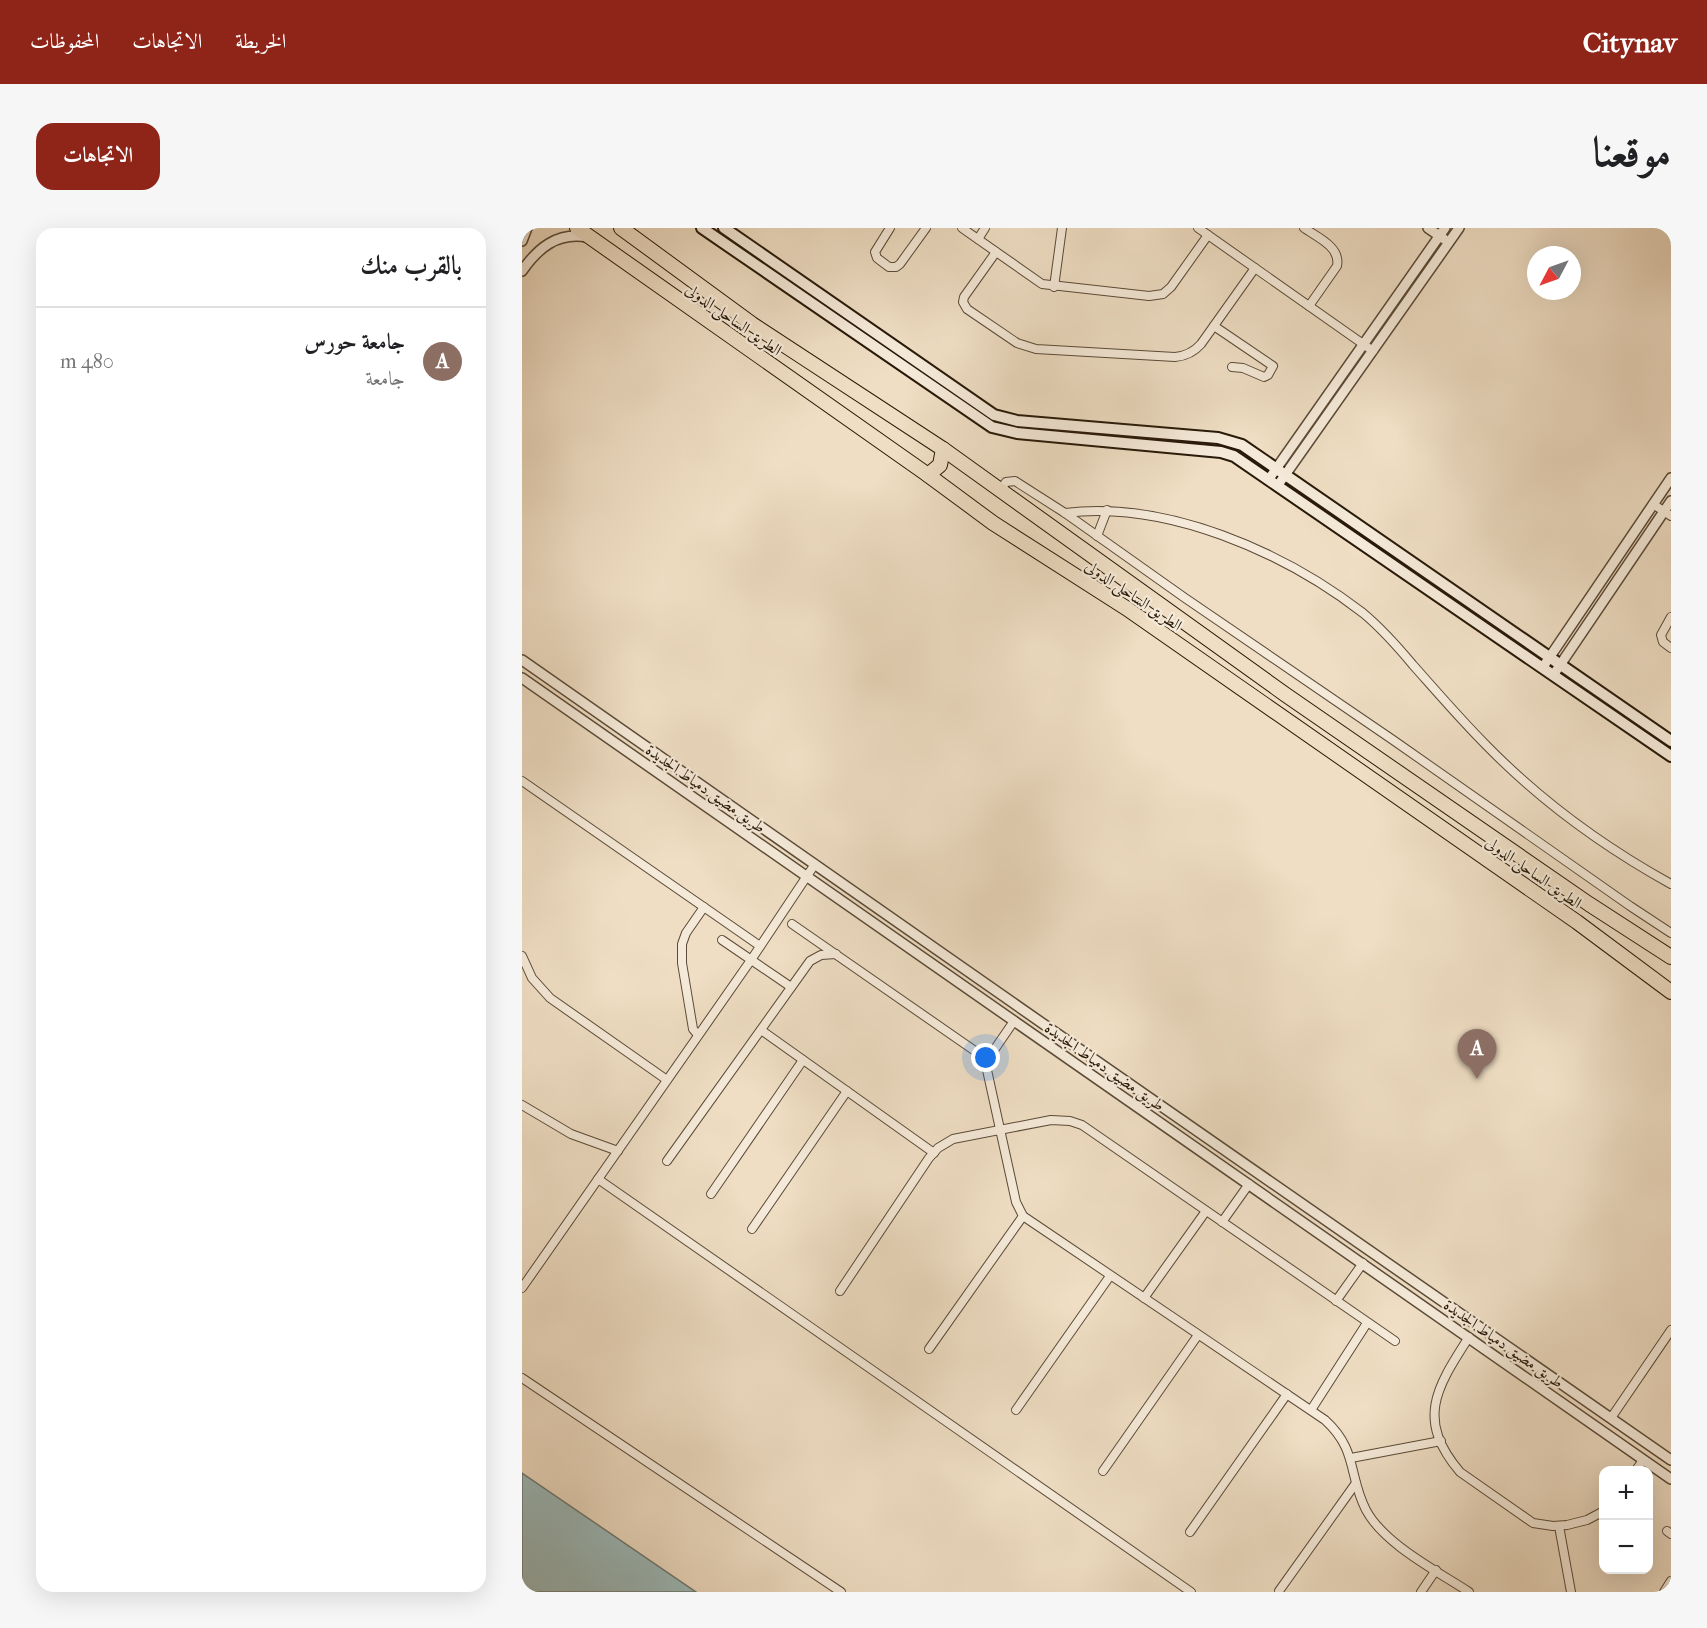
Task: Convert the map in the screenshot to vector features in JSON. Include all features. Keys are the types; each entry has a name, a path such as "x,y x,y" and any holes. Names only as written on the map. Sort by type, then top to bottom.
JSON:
{"highway":[{"name":"الطريق الساحلى الدولى","path":"577,228 1010,535 1082,580 1190,653 1577,922 1671,992"},
{"name":"الطريق الساحلى الدولى","path":"621,228 752,324 943,449 1278,689 1579,897 1671,957"},
{"path":"928,475 943,460 943,449"}],"main road":[{"path":"702,228 992,427 1017,433 1221,452 1240,459 1671,756"},
{"path":"724,228 994,415 1017,421 1224,439 1242,445 1671,741"}],"street":[{"path":"522,241 527,228"},
{"path":"890,228 875,252 877,258 891,267 900,264 926,228"},
{"path":"962,228 1039,282 1054,287 1149,296 1158,296 1171,287 1208,235"},
{"path":"978,239 985,228"},
{"path":"1054,287 1062,228"},
{"path":"1198,228 1373,351"},
{"path":"1304,228 1334,249 1338,259 1337,266 1309,306"},
{"path":"1428,228 1442,232 1449,243"},
{"path":"1281,471 1373,351 1449,243 1455,229"},
{"path":"1274,482 1364,344 1442,232"},
{"path":"522,271 531,257 549,243 567,237 590,237"},
{"path":"996,252 964,297 964,305 1024,347 1180,356 1196,349 1255,268"},
{"path":"1214,326 1273,365 1268,375 1264,377 1244,368 1232,367"},
{"path":"1543,667 1671,478"},
{"path":"1000,490 1006,482 1015,481 1065,513 1620,900 1671,933"},
{"path":"1554,674 1667,514 1671,501"},
{"path":"1653,504 1667,514"},
{"path":"1065,513 1107,510 1150,515 1215,533 1265,552 1293,566 1364,614 1487,746 1525,782 1562,813 1671,884"},
{"path":"1097,536 1107,510"},
{"path":"1671,617 1661,635 1663,642 1671,648"},
{"name":"طريق مضيق دمياط الجديدة","path":"522,660 1671,1460"},
{"name":"طريق مضيق دمياط الجديدة","path":"522,678 1671,1479"},
{"path":"585,722 593,709"},
{"path":"522,781 760,946"},
{"path":"522,1288 751,960 815,864"},
{"path":"698,1035 693,1029 682,950 686,933 704,907"},
{"path":"792,924 988,1060"},
{"path":"722,940 791,987"},
{"path":"667,1161 813,958 825,954 836,954"},
{"path":"523,961 532,978 550,998 667,1080"},
{"path":"1014,1021 988,1060 987,1074 1016,1202 1023,1216 1325,1420 1338,1433 1351,1458 1356,1483 1366,1509 1382,1532 1469,1592"},
{"path":"761,1030 934,1153"},
{"path":"1065,1057 1072,1044"},
{"path":"711,1194 803,1060"},
{"path":"752,1229 847,1091"},
{"path":"522,1105 571,1134 618,1151"},
{"path":"840,1291 934,1153 953,1139 1051,1120 1076,1123 1395,1341"},
{"path":"598,1179 1191,1592"},
{"path":"1222,1222 1249,1184"},
{"path":"1144,1298 1206,1211"},
{"path":"929,1350 1023,1216"},
{"path":"1336,1301 1363,1263"},
{"path":"1016,1410 1110,1276"},
{"path":"1311,1410 1367,1323"},
{"path":"1611,1418 1671,1330"},
{"path":"1103,1472 1198,1335"},
{"path":"1469,1337 1445,1374 1438,1390 1434,1416 1450,1461 1460,1472 1533,1523 1559,1526 1580,1522 1599,1513"},
{"path":"1520,1372 1527,1360"},
{"path":"522,1378 841,1592"},
{"path":"1190,1532 1287,1394"},
{"path":"1351,1458 1441,1441"},
{"path":"1639,1466 1643,1460"},
{"path":"1279,1592 1356,1483"},
{"path":"1559,1526 1571,1592"},
{"path":"1421,1592 1436,1570"},
{"path":"1664,1592 1671,1581"}],"water":[{"path":"522,1473 696,1592 522,1592"}],"place":[{"name":"جامعة حورس","path":"1477,1079"}]}
